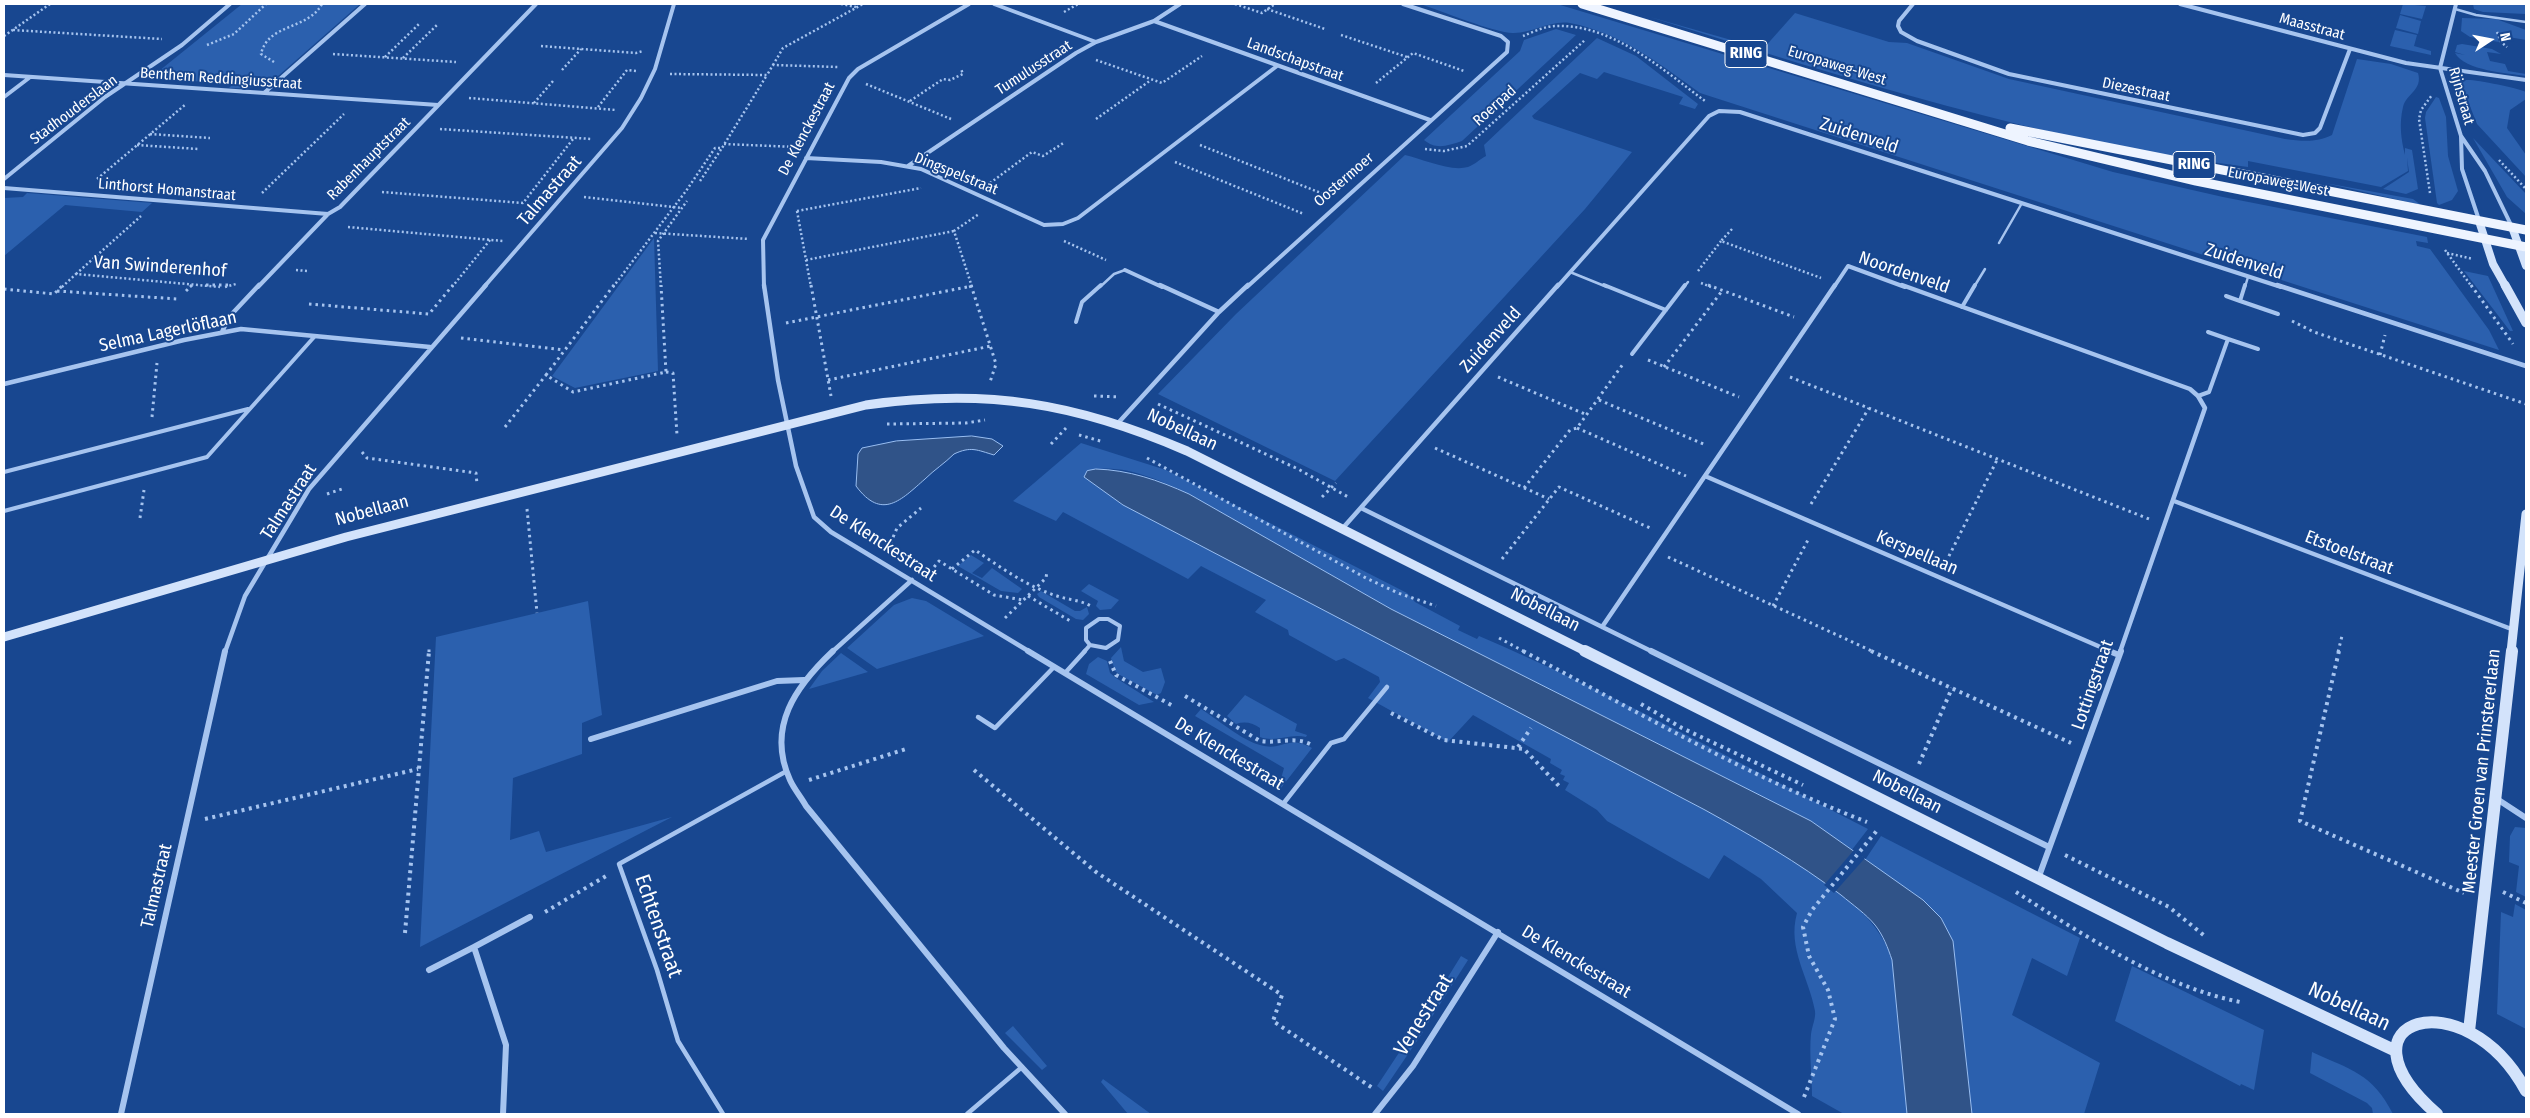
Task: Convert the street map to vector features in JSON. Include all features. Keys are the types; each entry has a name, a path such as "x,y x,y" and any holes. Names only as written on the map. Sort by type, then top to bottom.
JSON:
{"main road":[{"name":"Europaweg-West","path":"1582,4 2028,141 2128,166 2523,246"},
{"name":"Europaweg-West","path":"1910,105 2071,141 2526,230"}],"street":[{"name":"Stadhouderslaan","path":"4,179 106,97 182,45 230,4"},
{"path":"264,93 365,4"},
{"name":"Rabenhauptstraat","path":"222,332 229,317 328,214 340,207 536,4"},
{"name":"Talmastraat","path":"121,1114 226,646 245,596 309,488 440,335 622,128 655,73 665,44 674,4"},
{"name":"De Klenckestraat","path":"969,4 858,69 849,78 763,240 760,258 786,424 805,498 814,517 831,532 1498,932 1797,1114"},
{"path":"994,4 1096,42"},
{"name":"Tumulusstraat","path":"908,166 1076,53 1096,42 1154,21 1180,4"},
{"path":"1403,4 1501,36 1508,42"},
{"name":"Diezestraat","path":"1913,4 1898,26 1902,32 1917,41 2009,74 2303,135 2315,133 2320,128 2350,49"},
{"name":"Maasstraat","path":"2180,4 2406,63 2526,80"},
{"name":"Rijnstraat","path":"2456,4 2440,68 2461,136 2462,169 2479,220"},
{"name":"Landschapstraat","path":"1154,21 1430,120"},
{"name":"Oostermoer","path":"1119,422 1219,312 1507,52 1508,42"},
{"path":"1063,224 1078,218 1277,66"},
{"name":"Benthem Reddingiusstraat","path":"4,74 29,78 438,105"},
{"path":"4,97 29,78"},
{"name":"Zuidenveld","path":"1342,529 1709,116 1719,111 1740,112 2526,366"},
{"name":"Rijnstraat","path":"2461,136 2484,171 2512,227"},
{"name":"Dingspelstraat","path":"806,158 908,166 951,182 1044,225 1063,224"},
{"name":"Linthorst Homanstraat","path":"4,188 328,214"},
{"path":"2479,220 2493,264 2526,323"},
{"path":"2512,227 2523,246 2526,266"},
{"name":"Noordenveld","path":"1602,627 1848,266 2178,384 2198,396"},
{"path":"1125,270 1219,312"},
{"name":"Selma Lagerlöflaan","path":"4,384 222,332 251,329 430,347"},
{"path":"2174,501 2205,408 2198,396"},
{"name":"Nobellaan","path":"4,637 269,558 786,424 886,402 942,397 1024,401 1054,406 1119,422 1187,451 2038,879 2167,943 2396,1051"},
{"name":"Kerspellaan","path":"1705,476 2118,655"},
{"name":"Lottingstraat","path":"2038,879 2174,501"},
{"name":"Etstoelstraat","path":"2174,501 2514,630"},
{"name":"Nobellaan","path":"1361,508 2049,847"},
{"name":"Meester Groen van Prinstererlaan","path":"2469,1031 2485,902 2526,514"},
{"path":"912,580 837,647 804,680 794,694 782,723 781,754 785,772 792,788 996,1037 1065,1114"},
{"path":"591,739 777,681 804,680"},
{"path":"2496,799 2526,818"},
{"path":"429,970 530,916"},
{"name":"Venestraat","path":"1375,1114 1413,1066 1498,932"},
{"path":"474,946 506,1045 506,1082 503,1114"},
{"path":"2436,1114 2420,1100 2408,1083 2399,1066 2396,1051 2399,1038 2406,1028 2418,1022 2433,1021 2451,1024 2469,1031 2488,1042 2517,1073 2526,1091"}],"lane":[{"path":"2455,9 2476,15 2526,22"},
{"path":"1999,243 2022,203"},
{"path":"1962,307 1985,269"},
{"path":"1076,322 1082,302 1114,274 1125,270"},
{"path":"1570,272 1666,310"},
{"path":"2240,301 2248,277"},
{"path":"1632,354 1688,282"},
{"path":"2226,296 2278,314"},
{"path":"2208,332 2258,349"},
{"path":"4,511 207,457 315,336"},
{"path":"2198,396 2209,392 2228,339"},
{"path":"4,472 248,409"},
{"path":"1099,619 1115,622 1120,626 1122,633 1114,645 1106,648 1090,645 1086,640 1086,628 1099,619"},
{"path":"1065,673 1090,645"},
{"path":"978,717 995,728 1054,667"},
{"path":"1283,804 1330,743 1344,739 1386,687"},
{"name":"Echtenstraat","path":"723,1114 678,1042 656,970 619,864 785,772"},
{"path":"967,1114 1024,1066"}],"path":[{"path":"4,36 50,4"},
{"path":"182,45 207,45 227,40 236,35 254,13 266,4"},
{"path":"297,64 266,59 261,54 261,47 267,39 312,15 321,8 322,4"},
{"path":"840,4 856,8"},
{"path":"700,181 783,48 863,4"},
{"path":"1235,4 1262,13 1275,4"},
{"path":"1267,9 1325,29"},
{"path":"385,57 419,24"},
{"path":"402,58 437,25"},
{"path":"1508,42 1554,26 1572,27 1611,39 1642,54 1719,111"},
{"path":"13,30 187,40"},
{"path":"1341,35 1408,57"},
{"name":"Roerpad","path":"1405,144 1444,152 1468,146 1584,40"},
{"path":"542,45 636,52 665,44"},
{"path":"1076,53 1162,83 1218,44"},
{"path":"562,70 581,49"},
{"path":"310,52 478,64"},
{"path":"1360,96 1413,53 1480,76"},
{"path":"773,64 858,69"},
{"path":"910,101 943,79 958,78 963,74 961,69"},
{"path":"469,98 598,108 627,70 655,73 767,75"},
{"path":"849,78 967,125"},
{"path":"1096,119 1151,80"},
{"path":"534,103 553,81"},
{"path":"79,194 203,89"},
{"path":"248,207 358,100"},
{"path":"382,192 523,203 573,138 440,129"},
{"path":"150,134 210,138"},
{"path":"1183,138 1340,201"},
{"path":"975,193 1032,152 1043,156 1066,142"},
{"path":"724,144 812,148"},
{"path":"137,145 198,149"},
{"path":"506,428 674,207 715,148 722,148"},
{"path":"1160,156 1319,220"},
{"path":"776,215 951,182"},
{"path":"563,195 682,208"},
{"path":"76,274 158,200"},
{"path":"666,372 658,241 687,201"},
{"path":"806,260 954,232 995,202"},
{"path":"797,211 833,401"},
{"path":"1063,224 1062,240 1125,270"},
{"path":"348,227 523,242"},
{"path":"1688,282 1732,229"},
{"path":"954,232 996,364 988,388"},
{"path":"654,233 763,240"},
{"path":"309,304 430,314 490,240"},
{"path":"1721,241 1836,284"},
{"path":"301,270 307,271"},
{"name":"Van Swinderenhof","path":"58,291 76,274 224,287 244,282 262,284"},
{"path":"1692,279 1808,323"},
{"path":"186,291 193,285"},
{"path":"770,326 972,286"},
{"path":"4,290 54,294 58,291 178,299"},
{"path":"1664,367 1722,291"},
{"path":"2278,314 2314,332 2526,404"},
{"path":"440,335 564,350"},
{"path":"828,380 991,346"},
{"path":"1524,488 1570,430 1577,428 1598,400 1598,396 1632,354 1754,404"},
{"path":"1482,371 1587,415"},
{"path":"546,375 574,392 666,372 673,373 678,452"},
{"path":"1776,372 2165,526"},
{"path":"1598,400 1721,451"},
{"path":"1802,518 1869,408"},
{"path":"884,424 974,422 992,418"},
{"path":"1050,444 1069,424 1064,422"},
{"path":"1060,428 1089,439 1106,441 1082,430"},
{"path":"1577,428 1700,483"},
{"path":"1422,441 1549,499"},
{"path":"362,452 367,458 476,473 477,484"},
{"path":"1146,457 1366,578 1398,593 1436,606"},
{"path":"1945,580 1949,571 1944,565 1997,460"},
{"path":"1491,573 1559,487 1665,535"},
{"path":"324,493 332,494 342,489"},
{"path":"525,491 537,614"},
{"path":"888,549 897,528 921,508"},
{"path":"1773,606 1817,524"},
{"path":"952,569 975,550 1008,572 1038,585 1057,596 1088,602 1099,619"},
{"path":"1654,551 2086,750"},
{"path":"934,567 939,561 994,595 1023,600"},
{"path":"994,630 1046,578 1046,571"},
{"path":"1028,596 1073,623 1086,628"},
{"path":"2342,636 2300,821 2485,902"},
{"path":"1499,638 1700,746 1828,807 1867,822"},
{"path":"405,933 429,648"},
{"path":"1106,648 1116,675 1175,707"},
{"path":"1917,768 1952,688"},
{"path":"1185,696 1260,741 1271,744 1294,738 1317,746 1330,743"},
{"path":"1391,713 1444,740 1524,749 1559,786"},
{"path":"1518,747 1531,728"},
{"path":"792,788 906,750"},
{"path":"185,824 418,769"},
{"path":"974,770 1096,872 1282,995 1273,1021 1388,1099"},
{"path":"1797,1114 1835,1019 1828,990 1810,956 1804,940 1803,927 1806,917 1880,828"},
{"path":"2049,847 2169,907 2209,940"},
{"path":"530,916 544,913 594,884 611,874 619,864"},
{"path":"2032,902 2116,954 2158,974 2216,995 2246,1003"}],"shaded area":[{"path":"242,4 360,4 277,77 266,84 248,88 229,88 234,83 167,80 158,77 159,71"},
{"path":"1420,4 1557,4 2113,172 2223,197 2427,237 2428,243 2416,241 2417,246 2430,249 2489,330 2499,350 1700,93 1639,51 1606,34 1589,28 1570,23 1555,23 1528,31 1506,32 1482,26"},
{"path":"2403,4 2426,6 2422,19 2400,14"},
{"path":"2473,4 2526,4 2526,14 2483,12 2474,9"},
{"path":"1795,13 1889,42 1907,43 2009,79 2285,139 2309,141 2332,135 2357,59 2391,64 2418,73 2418,84 2403,107 2401,125 2405,155 2405,148 2412,150 2418,189 2406,194 2383,189 2409,172 2407,158 2408,171 2381,187 2248,161 2248,167 2171,156 2020,125 1871,85 1650,17 1763,49"},
{"path":"2400,15 2421,21 2418,34 2396,28"},
{"path":"2462,18 2496,19 2526,30 2526,40 2497,35 2499,42 2470,37 2461,31"},
{"path":"1556,29 1576,35 1462,141 1447,146 1437,146 1424,140 1520,51 1524,40"},
{"path":"2395,30 2417,35 2414,46 2431,51 2431,55 2390,46"},
{"path":"1597,38 1636,56 1698,104 1695,109 1679,104 1683,97 1604,72 1597,79 1580,73 1532,116 1534,119 1632,152 1585,209 1335,481 1158,394 1236,314 1405,155 1453,168 1473,165 1486,156 1484,145"},
{"path":"2462,44 2492,49 2501,54 2487,52 2490,61 2505,64 2508,71 2526,74 2526,76 2488,70 2468,64 2455,53 2465,55 2455,52 2457,45"},
{"path":"2466,80 2496,84 2526,92 2526,99 2510,110 2507,128 2526,155 2526,177 2477,124 2462,86"},
{"path":"2436,97 2439,98 2446,117 2448,156 2458,191 2452,200 2439,205 2437,203 2425,118 2426,112"},
{"path":"2473,138 2526,194 2526,214 2507,197"},
{"path":"2325,183 2413,199 2421,205"},
{"path":"27,193 152,203 142,212 65,205 4,256 4,198 23,197"},
{"path":"654,238 658,371 575,388 552,376"},
{"path":"2464,271 2488,276 2513,331 2510,331"},
{"path":"972,436 992,439 1003,446 994,455 970,449 954,454 908,494 891,504 874,503 865,497 856,486 858,454 862,448 896,441"},
{"path":"1081,443 1166,470 1407,593 1415,602 1460,626 1458,630 1477,639 1479,636 1578,681 1868,829 1851,851 1811,821 1391,609 1189,494 1152,478 1126,471 1100,469 1087,471 1392,643 1742,830 1796,862 1838,891 1870,921 1887,946 1892,960 1907,1114 1844,1114 1812,1096 1810,1042 1815,1011 1797,951 1795,926 1797,913 1761,879 1724,855 1709,879 1607,821 1597,810 1565,790 1569,783 1563,780 1565,776 1560,774 1562,770 1550,763 1551,759 1473,715 1448,742 1368,698 1380,682 1379,677 1344,658 1336,661 1289,635 1288,630 1255,612 1266,600 1201,566 1188,579 1063,512 1056,521 1013,501"},
{"path":"1096,469 1120,471 1143,477 1189,494 1391,609 1811,821 1923,900 1941,918 1953,941 1972,1114 1907,1114 1892,960 1878,929 1855,906 1825,883 1774,850 1705,810 1123,505 1084,477 1087,471"},
{"path":"971,555 984,563 972,573 982,578 992,568 1022,589 1018,593 1001,591 958,566"},
{"path":"1089,584 1119,600 1111,609 1100,610 1096,606 1098,601 1081,591"},
{"path":"1041,591 1075,611 1080,611 1087,607 1089,614 1083,620 1076,619 1039,597 1037,594"},
{"path":"912,598 926,601 984,636 877,669 847,648 894,605"},
{"path":"588,601 602,715 582,723 582,754 513,778 510,840 539,831 546,852 672,817 420,947 436,637"},
{"path":"1121,647 1124,661 1143,672 1161,668 1165,682 1161,693 1157,695 1115,671 1111,658"},
{"path":"841,653 868,672 809,689 822,671"},
{"path":"1098,657 1107,661 1110,673 1116,678 1154,702 1139,705 1086,674 1089,664"},
{"path":"1245,695 1297,724 1295,731 1307,735 1306,737 1294,736 1266,739 1260,737 1260,728 1255,725 1249,723 1236,724 1227,716"},
{"path":"1201,709 1253,743 1268,747 1297,743 1312,748 1281,788 1279,786 1284,768 1195,716"},
{"path":"2515,827 2526,828 2526,897 2516,892 2519,866 2509,862 2510,836"},
{"path":"1881,836 2080,938 2067,976 2032,958 2012,1015 2100,1063 2084,1114 1972,1114 1953,941 1941,918 1923,900 1865,860"},
{"path":"2515,904 2526,910 2526,1029 2497,1014 2501,912 2513,917"},
{"path":"1461,956 1468,960 1428,1023 1422,1019"},
{"path":"2132,966 2264,1030 2254,1090 2241,1084 2240,1086 2115,1021"},
{"path":"1013,1026 1047,1066 1042,1070 1005,1033"},
{"path":"1416,1027 1423,1032 1383,1091 1377,1086"},
{"path":"2312,1052 2359,1074 2377,1090 2393,1114 2373,1114 2372,1108 2367,1103 2310,1073"},
{"path":"1103,1079 1151,1114 1128,1114 1101,1082"}],"pier":[{"path":"1854,850 1865,858 1834,893 1824,885"}]}
